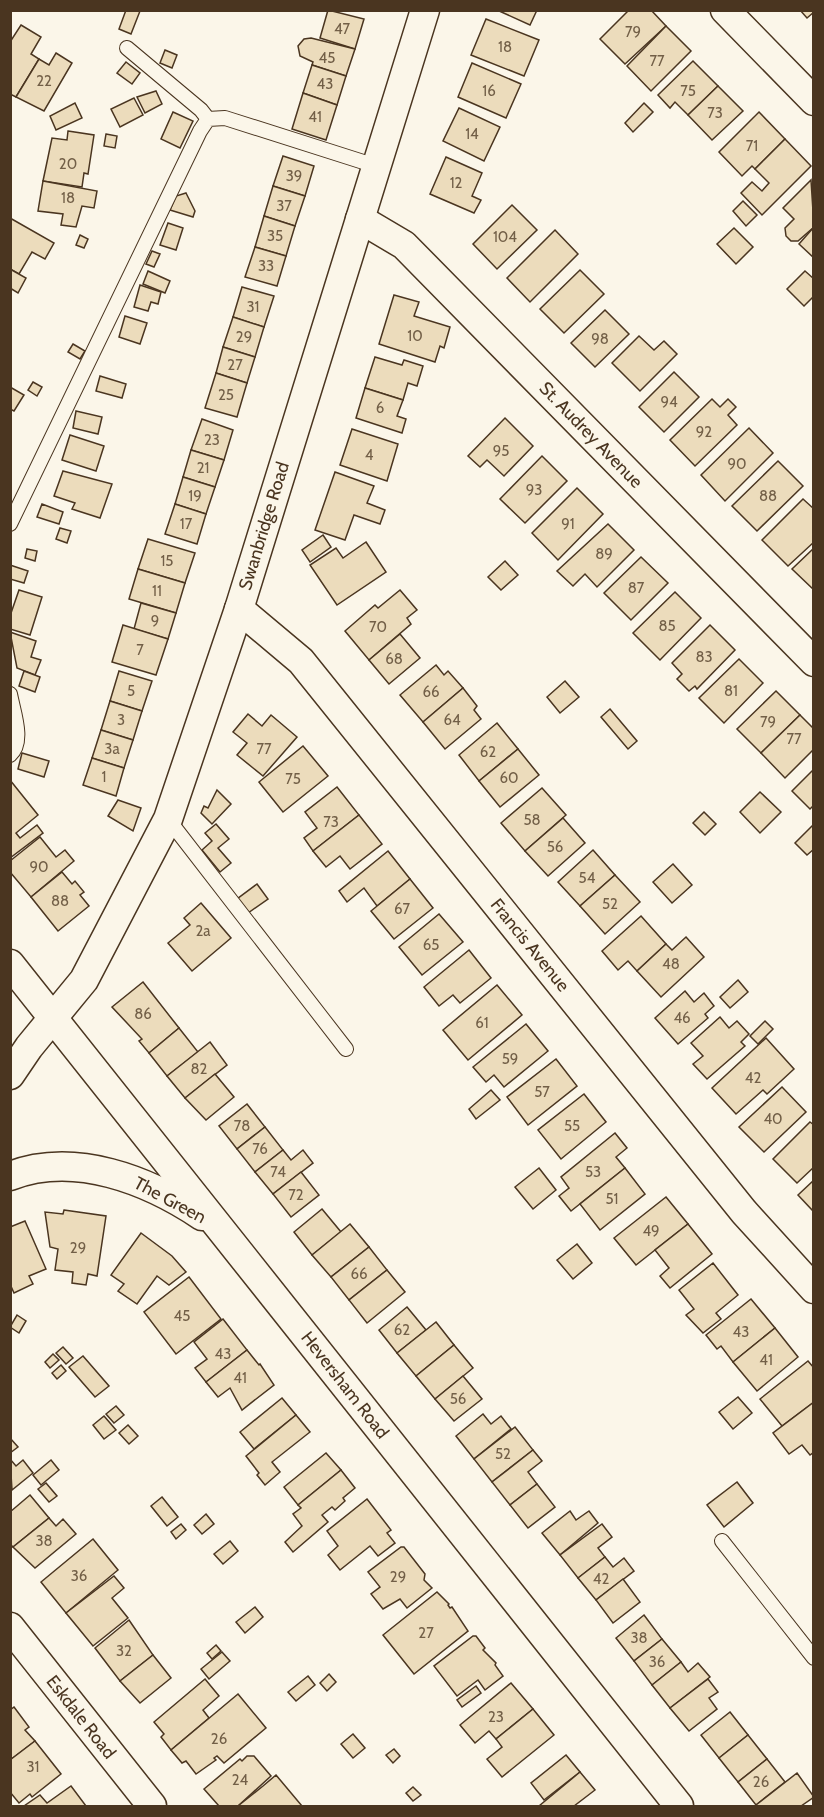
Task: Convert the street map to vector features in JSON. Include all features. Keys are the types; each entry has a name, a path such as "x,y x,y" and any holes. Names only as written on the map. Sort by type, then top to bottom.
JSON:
{"street":[{"name":"Swanbridge Road","path":"53,1019 84,980 168,819 238,609 425,10"},
{"path":"725,10 813,101"},
{"name":"St. Audrey Avenue","path":"360,219 404,245 813,662"},
{"name":"Francis Avenue","path":"238,609 302,661 744,1212 813,1289"},
{"name":"Heversham Road","path":"10,964 679,1806"},
{"path":"10,1076 29,1047 53,1019"},
{"name":"The Green","path":"10,1176 52,1167 87,1168 118,1175 156,1190 221,1228"},
{"name":"Eskdale Road","path":"10,1627 152,1806"}],"lane":[{"path":"127,48 201,110 208,119"},
{"path":"208,119 225,118 376,166"},
{"path":"10,524 200,131 208,119"},
{"path":"10,694 18,735 14,752 10,755"},
{"path":"168,819 346,1049"},
{"path":"722,1541 813,1658"}],"building":[{"path":"126,10 140,11 131,34 119,29"},
{"path":"328,10 364,19 355,49 320,38"},
{"path":"497,10 537,10 530,25"},
{"path":"629,10 651,10 666,26 625,64 600,39"},
{"path":"800,10 814,10 814,12 807,18"},
{"path":"486,19 539,40 524,76 471,55"},
{"path":"21,25 41,37 31,54 39,59 16,97 10,94 10,42"},
{"path":"666,26 691,51 651,91 627,66"},
{"path":"311,38 355,49 346,76 312,65 313,62 300,56 298,46 304,39"},
{"path":"165,50 177,55 172,68 160,63"},
{"path":"56,53 72,63 44,111 16,97 39,59 49,65"},
{"path":"693,61 718,86 688,115 675,102 670,108 658,95"},
{"path":"126,62 140,73 132,84 117,73"},
{"path":"472,63 521,84 506,118 458,97"},
{"path":"312,65 346,76 337,105 303,93"},
{"path":"718,86 743,111 712,140 688,115"},
{"path":"156,91 162,104 145,113 137,97"},
{"path":"303,93 337,105 326,140 292,129"},
{"path":"134,98 143,115 120,127 111,109"},
{"path":"75,103 82,118 56,130 50,116"},
{"path":"644,103 653,112 633,132 625,123"},
{"path":"459,108 500,127 484,161 443,141"},
{"path":"173,112 193,121 180,148 161,139"},
{"path":"759,112 785,139 755,169 752,166 742,176 719,152"},
{"path":"68,131 94,135 88,174 84,173 82,187 43,181 52,138 67,140"},
{"path":"106,134 117,136 115,148 104,146"},
{"path":"785,139 811,166 762,215 741,193 752,182 762,191 769,183 755,169"},
{"path":"283,156 314,166 305,196 273,186"},
{"path":"446,157 482,173 472,196 481,200 474,213 430,194"},
{"path":"811,180 814,227 798,241 791,241 786,236 785,228 794,219 783,208"},
{"path":"43,181 97,191 94,208 82,206 76,227 61,225 63,214 38,211"},
{"path":"273,186 305,196 295,226 264,216"},
{"path":"186,193 195,211 193,217 170,210 176,196"},
{"path":"743,201 757,215 746,226 733,211"},
{"path":"512,205 537,230 497,269 473,244"},
{"path":"264,216 295,226 286,256 255,247"},
{"path":"10,218 54,243 45,259 32,252 19,274 10,269"},
{"path":"168,223 183,228 176,250 160,245"},
{"path":"814,227 814,258 799,244"},
{"path":"734,228 753,247 736,264 717,244"},
{"path":"555,230 578,254 530,302 507,278"},
{"path":"80,235 88,239 84,248 76,245"},
{"path":"255,247 286,256 277,286 245,277"},
{"path":"152,251 160,254 154,267 146,264"},
{"path":"10,269 26,278 18,293 10,288"},
{"path":"580,270 604,294 564,333 540,309"},
{"path":"148,271 170,281 165,293 143,284"},
{"path":"805,271 814,279 814,296 804,306 787,289"},
{"path":"140,285 161,292 158,304 151,302 148,311 134,307"},
{"path":"242,287 274,296 264,327 233,317"},
{"path":"394,295 419,302 414,316 450,327 444,348 440,346 435,362 379,344"},
{"path":"605,310 629,334 595,367 571,343"},
{"path":"125,316 147,323 140,344 119,337"},
{"path":"233,317 264,327 255,357 223,347"},
{"path":"639,336 654,350 664,341 677,354 640,391 612,363"},
{"path":"73,344 85,351 80,359 68,352"},
{"path":"223,347 255,357 247,383 216,373"},
{"path":"375,357 402,365 404,360 423,366 417,386 408,383 403,400 365,388"},
{"path":"674,372 699,397 664,432 639,407"},
{"path":"216,373 247,383 237,417 205,408"},
{"path":"100,376 126,384 122,398 96,391"},
{"path":"33,382 42,387 37,396 28,390"},
{"path":"10,387 24,395 14,411 10,409"},
{"path":"365,388 403,400 397,416 406,419 402,433 356,418"},
{"path":"712,399 720,407 728,399 736,407 728,415 737,425 695,466 670,440"},
{"path":"76,411 102,417 98,434 73,428"},
{"path":"505,418 533,446 504,476 487,460 480,467 468,456"},
{"path":"202,419 233,430 224,460 191,450"},
{"path":"749,428 773,453 725,501 701,475"},
{"path":"352,429 398,444 387,481 340,465"},
{"path":"70,435 104,446 96,471 62,460"},
{"path":"191,450 224,460 215,487 183,477"},
{"path":"542,456 567,481 525,523 500,499"},
{"path":"778,461 803,486 757,531 732,506"},
{"path":"63,471 112,484 100,518 72,509 75,503 54,496"},
{"path":"335,472 374,486 367,503 385,510 380,524 354,515 345,540 315,530"},
{"path":"183,477 215,487 206,514 175,504"},
{"path":"577,488 603,514 558,560 532,533"},
{"path":"803,499 814,509 814,542 788,566 762,540"},
{"path":"42,504 63,512 59,524 37,517"},
{"path":"175,504 206,514 197,544 165,534"},
{"path":"608,524 634,550 597,587 585,574 573,586 557,571"},
{"path":"60,528 71,531 67,543 56,539"},
{"path":"323,535 331,547 310,562 302,550"},
{"path":"148,539 195,553 185,583 138,569"},
{"path":"366,542 386,572 337,605 310,565 336,548 343,558"},
{"path":"814,548 814,590 792,569"},
{"path":"27,549 37,551 35,561 25,558"},
{"path":"641,557 668,583 631,620 604,593"},
{"path":"505,561 518,575 501,590 488,577"},
{"path":"10,565 28,571 24,583 10,579"},
{"path":"138,569 185,583 176,613 129,599"},
{"path":"19,590 42,597 30,635 10,629 10,616"},
{"path":"400,590 417,610 407,618 411,624 369,660 345,631 375,605 378,608"},
{"path":"675,592 701,618 660,660 633,633"},
{"path":"141,603 176,613 168,639 134,629"},
{"path":"123,625 168,639 156,675 112,662"},
{"path":"710,625 735,650 697,689 695,686 689,691 677,679 682,674 672,663"},
{"path":"10,632 36,641 31,657 41,660 35,675 17,668"},
{"path":"400,634 420,658 389,684 369,660"},
{"path":"739,659 763,683 724,723 699,698"},
{"path":"436,665 444,675 448,671 463,688 423,722 400,695"},
{"path":"24,671 40,677 35,692 19,686"},
{"path":"119,671 152,681 142,711 110,701"},
{"path":"565,681 579,697 560,713 547,697"},
{"path":"463,688 477,706 474,710 481,719 445,749 423,722"},
{"path":"776,691 800,715 761,753 737,729"},
{"path":"110,701 142,711 133,740 101,730"},
{"path":"610,709 637,741 628,749 601,717"},
{"path":"248,714 262,726 271,715 297,737 263,776 237,755 247,743 233,732"},
{"path":"800,715 814,729 814,749 785,778 761,753"},
{"path":"497,723 518,749 479,781 459,755"},
{"path":"101,730 133,740 124,768 92,758"},
{"path":"303,746 328,776 283,812 259,782"},
{"path":"518,749 539,775 500,807 479,781"},
{"path":"22,753 49,761 44,777 18,769"},
{"path":"92,758 124,768 116,796 83,785"},
{"path":"814,769 814,805 810,809 792,791"},
{"path":"10,780 38,815 16,833 20,838 37,825 43,833 10,858"},
{"path":"337,787 359,815 313,851 304,838 317,828 305,812"},
{"path":"542,788 566,815 525,851 501,823"},
{"path":"217,790 231,804 212,824 201,813 204,806 208,808"},
{"path":"760,792 781,812 760,833 740,812"},
{"path":"118,800 141,808 133,831 108,816"},
{"path":"704,812 716,824 705,835 693,823"},
{"path":"359,815 382,844 350,869 340,856 326,867 313,851"},
{"path":"563,818 585,843 548,876 525,851"},
{"path":"216,824 229,839 218,848 231,863 220,872 202,850 212,841 205,833"},
{"path":"814,824 814,849 807,855 795,843"},
{"path":"40,837 56,857 65,850 74,861 31,897 10,872 10,861"},
{"path":"593,850 615,875 580,906 558,882"},
{"path":"388,851 410,879 377,906 364,888 347,902 339,891"},
{"path":"673,864 692,885 672,903 653,882"},
{"path":"62,872 72,884 75,881 84,892 80,895 89,906 58,931 31,897"},
{"path":"615,875 640,902 605,934 580,906"},
{"path":"410,879 433,908 394,939 371,911"},
{"path":"257,884 268,899 248,913 237,899"},
{"path":"201,903 231,938 192,971 168,943 190,925 184,918"},
{"path":"439,914 463,942 422,975 399,947"},
{"path":"641,916 666,944 637,971 628,961 618,970 602,951"},
{"path":"686,937 704,957 661,997 637,971 666,944 672,950"},
{"path":"469,950 491,978 460,1003 453,995 439,1006 424,987"},
{"path":"738,980 748,992 730,1008 720,997"},
{"path":"143,982 179,1028 149,1053 139,1041 142,1039 112,1007"},
{"path":"497,985 522,1015 468,1060 443,1030"},
{"path":"685,991 694,1002 704,993 714,1006 705,1014 708,1018 678,1044 655,1018"},
{"path":"720,1017 729,1028 737,1021 749,1034 741,1042 745,1046 707,1079 693,1064 703,1056 691,1043"},
{"path":"765,1021 773,1029 758,1044 750,1036"},
{"path":"526,1024 548,1051 504,1087 494,1075 486,1082 473,1067"},
{"path":"179,1028 198,1052 167,1076 149,1053"},
{"path":"766,1038 794,1069 767,1094 763,1090 736,1114 712,1088"},
{"path":"210,1042 227,1065 185,1098 167,1076"},
{"path":"556,1059 577,1086 528,1125 507,1097"},
{"path":"215,1074 234,1097 206,1120 185,1098"},
{"path":"782,1087 806,1112 764,1152 739,1127"},
{"path":"491,1090 500,1100 476,1119 469,1109"},
{"path":"584,1094 606,1122 561,1159 538,1130"},
{"path":"247,1104 265,1127 237,1149 219,1126"},
{"path":"810,1122 814,1125 814,1167 797,1183 773,1159"},
{"path":"265,1127 283,1150 255,1172 237,1149"},
{"path":"615,1133 627,1148 616,1157 625,1168 571,1211 559,1196 569,1188 561,1177"},
{"path":"283,1150 291,1160 303,1150 313,1163 273,1194 255,1172"},
{"path":"539,1168 556,1190 533,1209 515,1187"},
{"path":"625,1168 645,1194 600,1230 580,1204"},
{"path":"301,1172 319,1195 291,1217 273,1194"},
{"path":"814,1180 814,1212 798,1195"},
{"path":"666,1197 688,1224 636,1265 614,1238"},
{"path":"322,1209 341,1232 312,1255 294,1232"},
{"path":"64,1210 106,1216 97,1276 88,1274 86,1285 72,1283 73,1272 55,1270 58,1249 50,1247 45,1212 63,1214"},
{"path":"25,1221 46,1269 29,1276 33,1284 14,1293 10,1284 10,1227"},
{"path":"350,1224 369,1247 331,1277 312,1255"},
{"path":"688,1224 712,1254 670,1288 660,1276 669,1268 655,1250"},
{"path":"141,1233 172,1256 186,1272 169,1285 157,1276 137,1304 118,1291 124,1284 111,1275"},
{"path":"577,1244 592,1263 573,1279 557,1260"},
{"path":"369,1247 387,1270 349,1300 331,1277"},
{"path":"713,1263 738,1295 716,1313 721,1319 703,1333 686,1315 694,1309 679,1290"},
{"path":"387,1270 405,1292 367,1323 349,1300"},
{"path":"189,1277 221,1319 176,1354 144,1312"},
{"path":"751,1299 775,1328 733,1362 721,1346 717,1349 706,1335"},
{"path":"407,1307 426,1330 397,1353 379,1330"},
{"path":"17,1315 26,1321 19,1333 10,1327"},
{"path":"223,1319 247,1350 206,1382 195,1368 207,1359 194,1342"},
{"path":"436,1322 454,1345 416,1376 397,1353"},
{"path":"775,1328 798,1357 757,1391 733,1362"},
{"path":"454,1345 473,1368 435,1399 416,1376"},
{"path":"63,1347 73,1358 66,1364 56,1353"},
{"path":"247,1350 274,1385 242,1410 230,1388 218,1397 206,1382"},
{"path":"53,1354 59,1360 50,1368 45,1362"},
{"path":"83,1356 109,1386 95,1397 69,1367"},
{"path":"808,1361 814,1368 814,1402 782,1426 760,1399"},
{"path":"61,1365 66,1371 57,1379 52,1373"},
{"path":"463,1376 482,1399 454,1421 435,1399"},
{"path":"738,1397 752,1413 733,1429 719,1412"},
{"path":"282,1398 296,1415 254,1449 240,1432"},
{"path":"814,1402 814,1452 810,1455 802,1445 789,1454 773,1433"},
{"path":"116,1406 124,1415 114,1423 106,1414"},
{"path":"483,1414 491,1424 501,1416 511,1429 474,1459 456,1436"},
{"path":"296,1415 310,1432 272,1462 280,1472 265,1485 246,1456"},
{"path":"104,1416 116,1430 104,1439 93,1425"},
{"path":"128,1425 138,1436 129,1444 119,1433"},
{"path":"515,1427 533,1450 492,1482 474,1459"},
{"path":"10,1438 18,1447 10,1453"},
{"path":"533,1450 542,1461 528,1472 537,1484 510,1505 492,1482"},
{"path":"326,1453 341,1470 298,1505 284,1487"},
{"path":"10,1459 16,1466 23,1460 33,1473 12,1490"},
{"path":"51,1460 59,1470 41,1485 33,1475"},
{"path":"341,1470 355,1488 343,1498 345,1501 335,1510 332,1507 322,1515 328,1522 293,1552 285,1542 302,1526 293,1514 301,1508 298,1505"},
{"path":"737,1482 753,1503 724,1527 707,1505"},
{"path":"46,1483 57,1496 49,1502 38,1489"},
{"path":"537,1484 555,1507 528,1528 510,1505"},
{"path":"30,1495 49,1518 13,1547 10,1544 10,1512"},
{"path":"162,1497 178,1517 167,1526 151,1506"},
{"path":"367,1499 391,1530 387,1533 395,1543 378,1556 370,1546 340,1570 328,1555 338,1546 327,1531"},
{"path":"570,1511 576,1520 589,1511 598,1523 560,1555 542,1533"},
{"path":"206,1514 214,1524 202,1534 194,1525"},
{"path":"49,1518 56,1526 63,1519 76,1534 35,1568 13,1547"},
{"path":"181,1524 186,1530 176,1539 171,1532"},
{"path":"602,1524 612,1537 598,1548 605,1557 578,1578 560,1555"},
{"path":"93,1539 118,1570 66,1613 41,1582"},
{"path":"230,1541 238,1551 223,1564 214,1554"},
{"path":"404,1547 425,1574 424,1580 432,1588 407,1608 400,1599 383,1609 371,1594 380,1587 368,1572"},
{"path":"605,1557 613,1567 624,1558 634,1571 596,1600 578,1578"},
{"path":"114,1576 124,1588 112,1598 128,1618 93,1646 66,1613"},
{"path":"623,1579 640,1602 613,1623 596,1600"},
{"path":"437,1592 450,1608 452,1607 468,1631 414,1674 383,1635"},
{"path":"255,1607 263,1617 245,1633 236,1622"},
{"path":"644,1615 662,1639 634,1661 616,1638"},
{"path":"129,1620 153,1655 120,1681 95,1648"},
{"path":"476,1636 485,1648 483,1650 496,1663 495,1665 503,1676 485,1690 478,1680 457,1696 434,1666"},
{"path":"662,1639 681,1662 652,1685 634,1661"},
{"path":"216,1645 221,1651 212,1659 207,1653"},
{"path":"222,1652 230,1661 209,1679 201,1669"},
{"path":"153,1655 171,1678 140,1703 120,1681"},
{"path":"681,1662 688,1672 698,1663 710,1677 670,1708 652,1685"},
{"path":"329,1674 336,1682 327,1691 320,1683"},
{"path":"308,1676 315,1685 296,1701 288,1692"},
{"path":"205,1679 219,1696 203,1710 209,1718 171,1750 161,1737 164,1734 154,1722"},
{"path":"708,1679 718,1692 709,1698 717,1709 689,1731 670,1708"},
{"path":"511,1683 533,1709 496,1739 489,1731 475,1743 460,1725"},
{"path":"476,1686 481,1693 462,1707 457,1700"},
{"path":"238,1694 266,1728 224,1763 217,1756 214,1758 216,1760 196,1774 186,1761 182,1763 171,1750"},
{"path":"14,1707 29,1727 25,1730 35,1741 10,1760 10,1710"},
{"path":"533,1709 554,1735 502,1777 487,1759 502,1747 496,1739"},
{"path":"730,1712 748,1735 719,1758 701,1735"},
{"path":"353,1734 365,1748 353,1758 341,1744"},
{"path":"748,1735 767,1759 738,1782 719,1758"},
{"path":"35,1741 61,1774 32,1797 30,1794 19,1803 10,1792 10,1760"},
{"path":"394,1749 400,1756 393,1763 386,1755"},
{"path":"566,1755 580,1772 544,1800 531,1783"},
{"path":"247,1756 254,1756 271,1776 238,1806 219,1806 204,1789 240,1759 242,1761"},
{"path":"767,1759 785,1782 756,1805 738,1782"},
{"path":"580,1772 595,1790 574,1806 539,1806"},
{"path":"797,1773 814,1797 801,1806 756,1805"},
{"path":"276,1775 302,1806 238,1806 263,1786"},
{"path":"71,1786 86,1806 24,1806 40,1795 47,1803"},
{"path":"413,1787 421,1795 413,1801 406,1793"}]}
